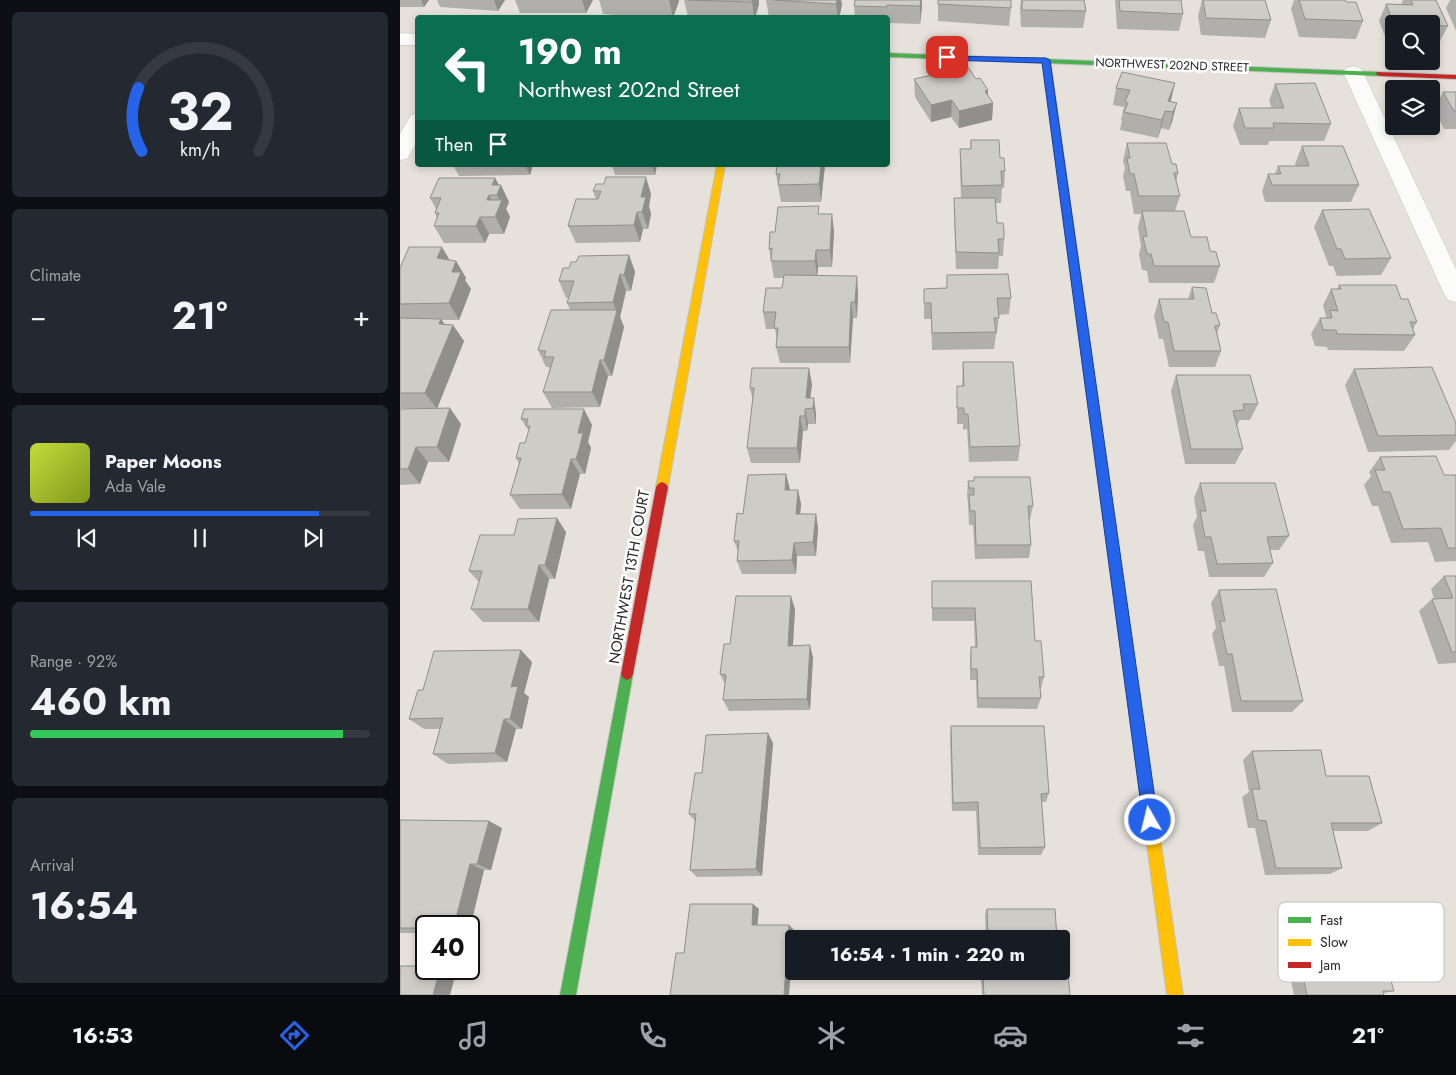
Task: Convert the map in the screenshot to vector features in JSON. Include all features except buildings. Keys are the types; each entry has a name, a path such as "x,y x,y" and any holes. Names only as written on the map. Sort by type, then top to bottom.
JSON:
{"street":[{"path":"400,39 415,40"},
{"name":"NORTHWEST 202ND STREET","path":"890,55 1456,77"},
{"path":"1046,60 1175,995"},
{"path":"1353,72 1456,294"},
{"path":"400,154 415,125"},
{"name":"NORTHWEST 13TH COURT","path":"568,995 721,167"}],"traffic: fast":[{"path":"890,55 1380,74"},
{"path":"1092,396 1132,686"},
{"path":"568,995 627,674"}],"traffic: slow":[{"path":"662,487 721,167"},
{"path":"1132,686 1175,995"}],"traffic: jam":[{"path":"1046,60 1092,396"},
{"path":"1380,74 1456,77"},
{"path":"627,674 662,487"}],"route":[{"path":"947,57 1046,60 1150,820"}]}
